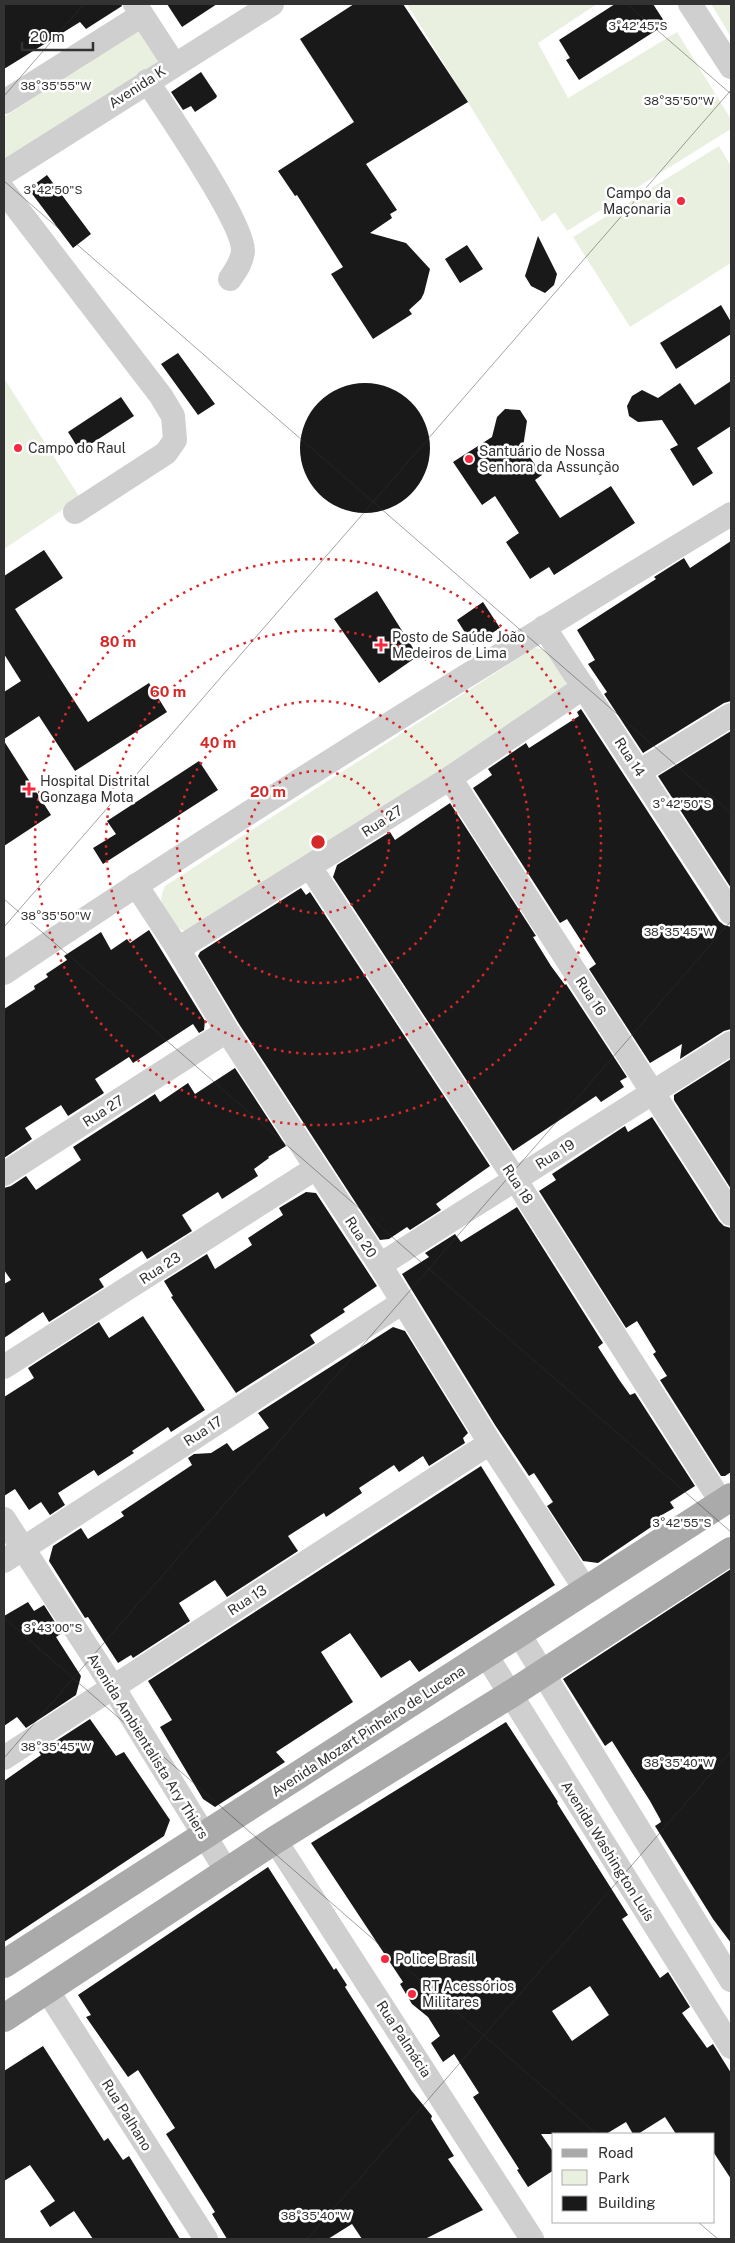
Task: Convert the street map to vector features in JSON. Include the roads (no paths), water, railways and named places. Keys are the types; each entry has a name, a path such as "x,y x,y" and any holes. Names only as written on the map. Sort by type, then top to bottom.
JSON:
{"main road":[{"name":"Avenida Mozart Pinheiro de Lucena","path":"4,1964 727,1500"},
{"path":"4,2018 275,1840 511,1694 731,1551"}],"street":[{"name":"Avenida K","path":"4,173 147,81 272,4"},
{"path":"690,4 731,67"},
{"path":"5,100 139,9 174,64"},
{"path":"147,81 207,175 236,229 243,250 240,262 230,279"},
{"path":"4,191 161,396 173,416 175,440 166,453 75,512"},
{"path":"4,973 136,885 544,627 731,514"},
{"name":"Rua 14","path":"544,627 729,906"},
{"name":"Rua 27","path":"178,949 450,778 584,688"},
{"path":"640,772 731,715"},
{"name":"Rua 16","path":"450,778 731,1214"},
{"name":"Rua 18","path":"310,867 727,1500"},
{"name":"Rua 20","path":"136,885 178,949 227,1031 380,1265 490,1443 586,1590"},
{"name":"Rua 27","path":"4,1174 227,1031"},
{"name":"Rua 19","path":"380,1265 731,1043"},
{"name":"Rua 23","path":"4,1367 316,1168"},
{"name":"Rua 17","path":"4,1561 403,1302"},
{"name":"Rua 13","path":"4,1758 490,1443"},
{"name":"Avenida Ambientalista Ary Thiers","path":"4,1519 113,1687 203,1836 227,1872"},
{"path":"519,1634 731,1980"},
{"name":"Avenida Washington Luís","path":"486,1655 731,2047"},
{"name":"Rua Palmácia","path":"275,1840 532,2239"},
{"name":"Rua Palhano","path":"47,1990 206,2239"}],"place":[{"name":"Campo da Maçonaria","path":"681,201"},
{"name":"Campo do Raul","path":"18,448"},
{"name":"Santuário de Nossa Senhora da Assunção","path":"469,459"},
{"name":"Posto de Saúde João Medeiros de Lima","path":"381,645"},
{"name":"Hospital Distrital Gonzaga Mota","path":"29,789"},
{"name":"Police Brasil","path":"385,1959"},
{"name":"RT Acessórios Militares","path":"412,1994"}]}
